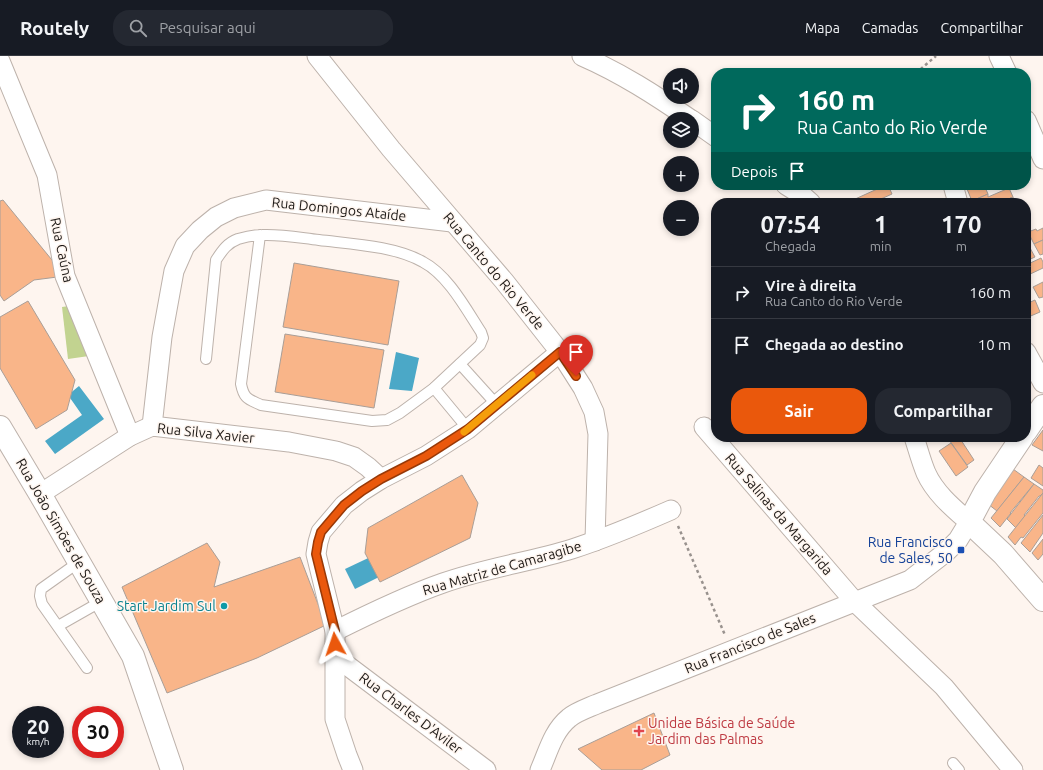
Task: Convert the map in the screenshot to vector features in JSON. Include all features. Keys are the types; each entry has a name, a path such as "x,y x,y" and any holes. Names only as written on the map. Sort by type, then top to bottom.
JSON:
{"street":[{"path":"0,60 7,56"},
{"name":"Rua Canto do Rio Verde","path":"317,56 452,222 504,281 560,352 589,398 594,412 598,434 595,541"},
{"path":"582,56 621,75 649,91 679,112"},
{"path":"999,56 1004,68"},
{"name":"Rua Caúna","path":"0,60 47,175 65,276 130,436"},
{"path":"699,125 711,134"},
{"path":"1031,131 1043,159"},
{"path":"794,190 805,198"},
{"name":"Rua Domingos Ataíde","path":"152,426 162,337 174,271 184,246 216,217 234,208 266,200 452,222"},
{"path":"353,770 335,719 335,631 316,554 321,532 344,505 362,491 381,479 426,456 468,429 560,352"},
{"path":"1031,361 1043,383"},
{"path":"1031,424 1043,406"},
{"name":"Rua Silva Xavier","path":"40,494 130,436 152,426 289,442 336,451 354,457 381,479"},
{"name":"Rua João Simões de Souza","path":"0,427 133,656 172,770"},
{"name":"Rua Salinas da Margarida","path":"704,427 711,435"},
{"name":"Rua Salinas da Margarida","path":"717,442 855,602 944,687 1013,770"},
{"path":"916,442 927,474 937,490 952,508 1003,554 1043,600"},
{"path":"969,522 985,492 1019,442"},
{"name":"Rua Matriz de Camaragibe","path":"335,631 408,596 444,582 572,549 671,510"},
{"name":"Rua Francisco de Sales","path":"540,770 552,740 559,728 570,717 596,704 910,580 946,552 958,540 969,522"},
{"name":"Rua Charles D'Aviler","path":"336,657 486,770"}],"lane":[{"path":"206,359 216,260 226,246 238,239 260,235 342,243 400,252 424,262 438,272 453,290 481,332 483,338 480,345 434,388 400,413 387,420 372,421 261,405 248,399 243,394 241,384 260,235"},
{"path":"460,364 497,405"},
{"path":"434,388 468,429"},
{"path":"78,562 41,589 40,596 42,604 87,668"},
{"path":"58,626 102,601"}],"path":[{"path":"922,68 936,56"},
{"path":"671,510 732,650"}],"green space":[{"path":"83,304 89,356 68,359 62,307"}],"water":[{"path":"396,352 419,358 412,391 389,389"},
{"path":"79,386 104,419 55,454 45,441 82,415 68,395"},
{"path":"381,552 391,571 355,589 345,569"}],"building":[{"path":"875,190 890,190 892,194 883,198 857,198"},
{"path":"967,190 986,190 988,194 979,198 971,198"},
{"path":"1004,190 1010,190 1013,197 979,198 988,194 988,197"},
{"path":"3,200 65,276 34,280 4,301 0,295 0,201"},
{"path":"1043,228 1043,240 1034,244 1031,238 1031,231 1036,229 1037,231"},
{"path":"1043,240 1043,254 1040,255 1034,244"},
{"path":"1031,250 1035,257 1031,259"},
{"path":"1041,258 1043,268 1031,274 1031,263"},
{"path":"294,263 399,281 388,345 283,327"},
{"path":"1043,282 1043,297 1039,298 1033,287"},
{"path":"1035,300 1040,312 1031,316 1031,302"},
{"path":"28,301 75,380 67,410 36,429 0,368 0,317"},
{"path":"285,334 384,350 374,408 275,392"},
{"path":"1043,430 1043,451 1032,445"},
{"path":"951,442 962,442 974,460 967,465"},
{"path":"951,443 968,467 956,476 939,451"},
{"path":"1039,465 1043,468 1043,486 1031,478"},
{"path":"1013,469 1024,477 997,511 988,504"},
{"path":"462,475 478,503 470,538 380,582 365,553 368,528"},
{"path":"1024,477 1034,484 1000,527 991,518"},
{"path":"1034,484 1043,490 1043,493 1024,515 1025,516 1016,528 1007,519"},
{"path":"1043,493 1043,513 1023,538 1021,537 1015,545 1008,537"},
{"path":"1043,515 1043,533 1030,552 1021,543"},
{"path":"1043,539 1043,554 1038,560 1032,553"},
{"name":"Start Jardim Sul","path":"207,543 220,562 214,587 300,557 326,625 257,658 167,693 122,587"},
{"name":"Unidae Básica de Saúde Jardim das Palmas","path":"654,713 670,755 641,770 602,770 578,749"}],"slow traffic":[{"path":"464,432 532,375"}],"place":[{"name":"Rua Francisco de Sales, 50","path":"961,550"},
{"name":"Start Jardim Sul","path":"224,606"},
{"name":"Unidae Básica de Saúde Jardim das Palmas","path":"639,731"}],"route":[{"path":"335,644 335,631 316,554 321,532 344,505 381,479 444,446 468,429 560,352 576,376"}]}
